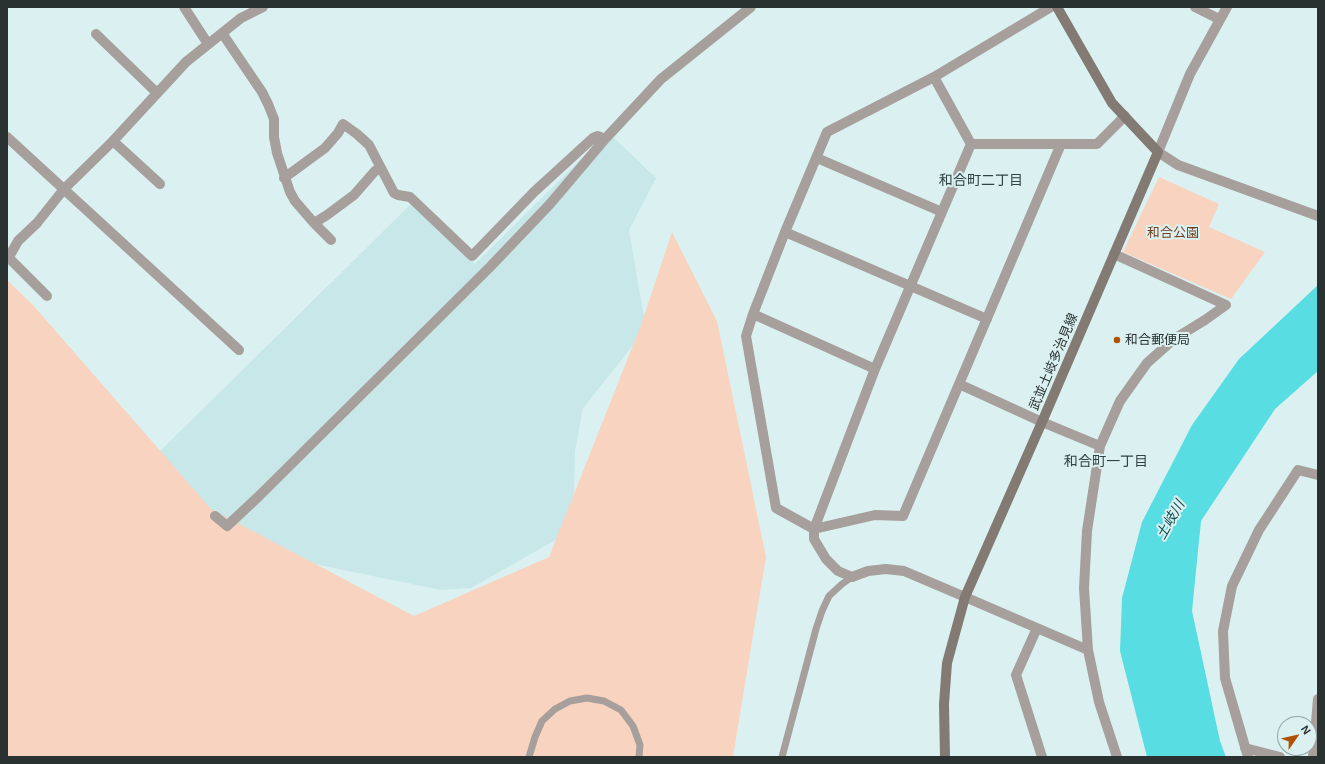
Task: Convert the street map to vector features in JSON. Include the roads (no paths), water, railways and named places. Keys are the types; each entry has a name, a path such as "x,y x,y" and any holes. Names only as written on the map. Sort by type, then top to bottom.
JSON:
{"main road":[{"path":"1057,7 1112,103 1158,152"},
{"name":"武並土岐多治見線","path":"944,757 944,704 947,663 964,597 1042,422 1158,152"}],"street":[{"path":"184,7 208,44"},
{"path":"47,296 8,256 18,241 37,223 64,189 113,141 186,62 241,18 263,7"},
{"path":"215,516 227,526 258,497 490,267 550,204 605,139 661,79 751,7"},
{"path":"1051,7 934,77 828,132 784,232 746,336 776,508 814,529 874,515 903,516 1061,144"},
{"path":"1195,7 1219,20"},
{"path":"1227,7 1190,74 1158,152 1178,165 1318,216"},
{"path":"222,33 268,104 274,120 274,136 277,153 284,178 290,192 295,201 331,240"},
{"path":"96,34 157,94"},
{"path":"934,77 971,144"},
{"path":"971,144 1097,144 1125,116"},
{"path":"284,178 325,148 338,134 343,124 364,140 369,146 394,193 410,197 472,256 534,192 593,138 598,136 605,139"},
{"path":"7,138 239,350"},
{"path":"113,141 160,184"},
{"path":"971,144 875,369 814,529 814,539 826,559 838,571 852,577 868,570 886,569 904,571 1088,650"},
{"path":"817,158 942,212"},
{"path":"314,223 354,195 374,171 380,168"},
{"path":"784,232 987,319"},
{"path":"1114,254 1226,305 1174,339 1147,363 1120,401 1100,446 1088,531 1084,588 1088,650 1098,702 1117,757"},
{"path":"753,314 875,369"},
{"path":"959,384 1042,422 1100,446"},
{"path":"1280,757 1246,753 1225,678 1223,631 1232,586 1259,530 1298,470 1318,475"},
{"path":"1037,628 1016,675 1042,757"},
{"path":"1313,757 1318,699"}],"lane":[{"path":"782,757 822,611 829,596 852,577"},
{"path":"529,757 542,721 555,709 570,701 587,698 604,701 621,710 633,726 640,745 639,757"}],"water":[{"name":"土岐川","path":"1318,285 1318,371 1275,409 1201,521 1192,611 1220,741 1226,757 1147,757 1120,651 1122,598 1142,522 1192,425 1239,359"}],"place":[{"name":"和合郵便局","path":"1117,340"}],"district":[{"name":"和合町二丁目","path":"981,181"},
{"name":"和合町一丁目","path":"1106,462"}],"park label":[{"name":"和合公園","path":"1173,233"}]}
